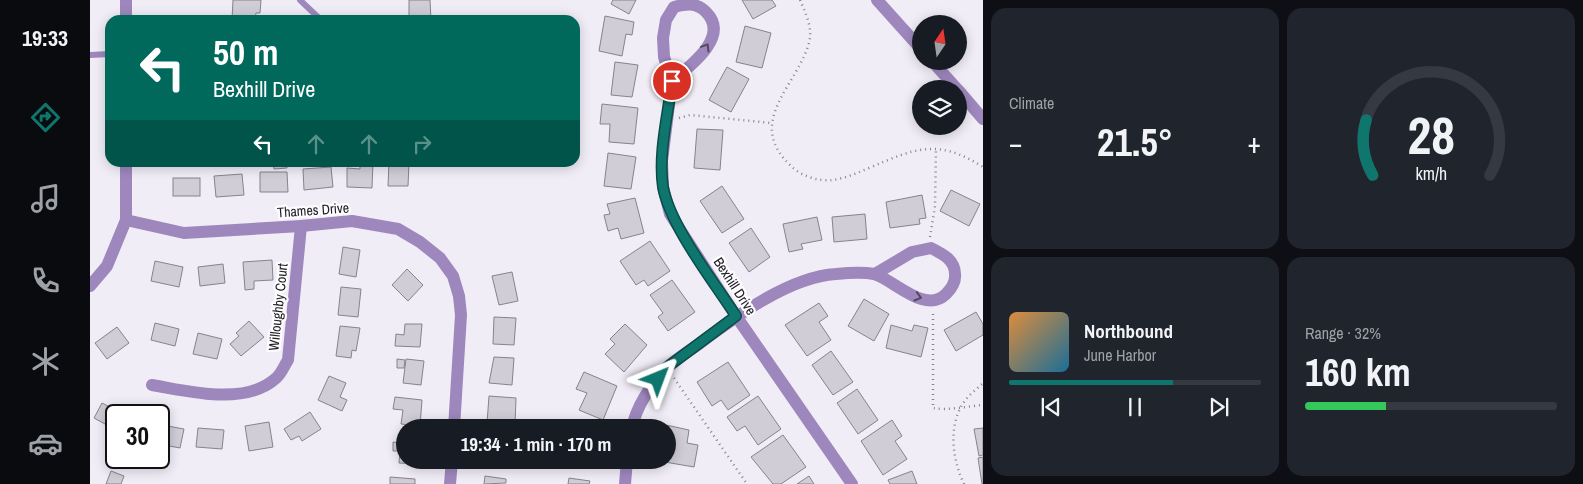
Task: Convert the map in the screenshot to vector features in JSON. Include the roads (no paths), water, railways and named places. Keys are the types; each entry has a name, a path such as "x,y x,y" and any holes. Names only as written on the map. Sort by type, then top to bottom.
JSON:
{"street":[{"path":"126,0 126,15"},
{"path":"877,0 912,39"},
{"name":"Bexhill Drive","path":"672,81 699,59 710,43 714,29 710,16 702,8 688,3 674,7 666,20 663,38 664,57 672,81 662,161 663,187 670,214 736,316 852,484"},
{"path":"940,70 949,80"},
{"path":"967,100 983,118"},
{"path":"90,286 107,266 126,220 126,167"},
{"name":"Thames Drive","path":"126,220 184,233 352,221 379,224 398,229 420,242 440,258 453,276 459,296 461,315 455,419"},
{"name":"Willoughby Court","path":"152,385 228,394 255,390 276,379 288,360 301,226"},
{"path":"634,419 649,390 666,368 736,316 798,283 835,274 875,274 912,252 931,248 945,255 955,266 956,277 951,289 943,297 927,299 906,294 875,274"},
{"path":"450,484 451,469"},
{"path":"625,484 626,469"}],"lane":[{"path":"300,0 316,15"},
{"path":"90,55 105,54"}]}
